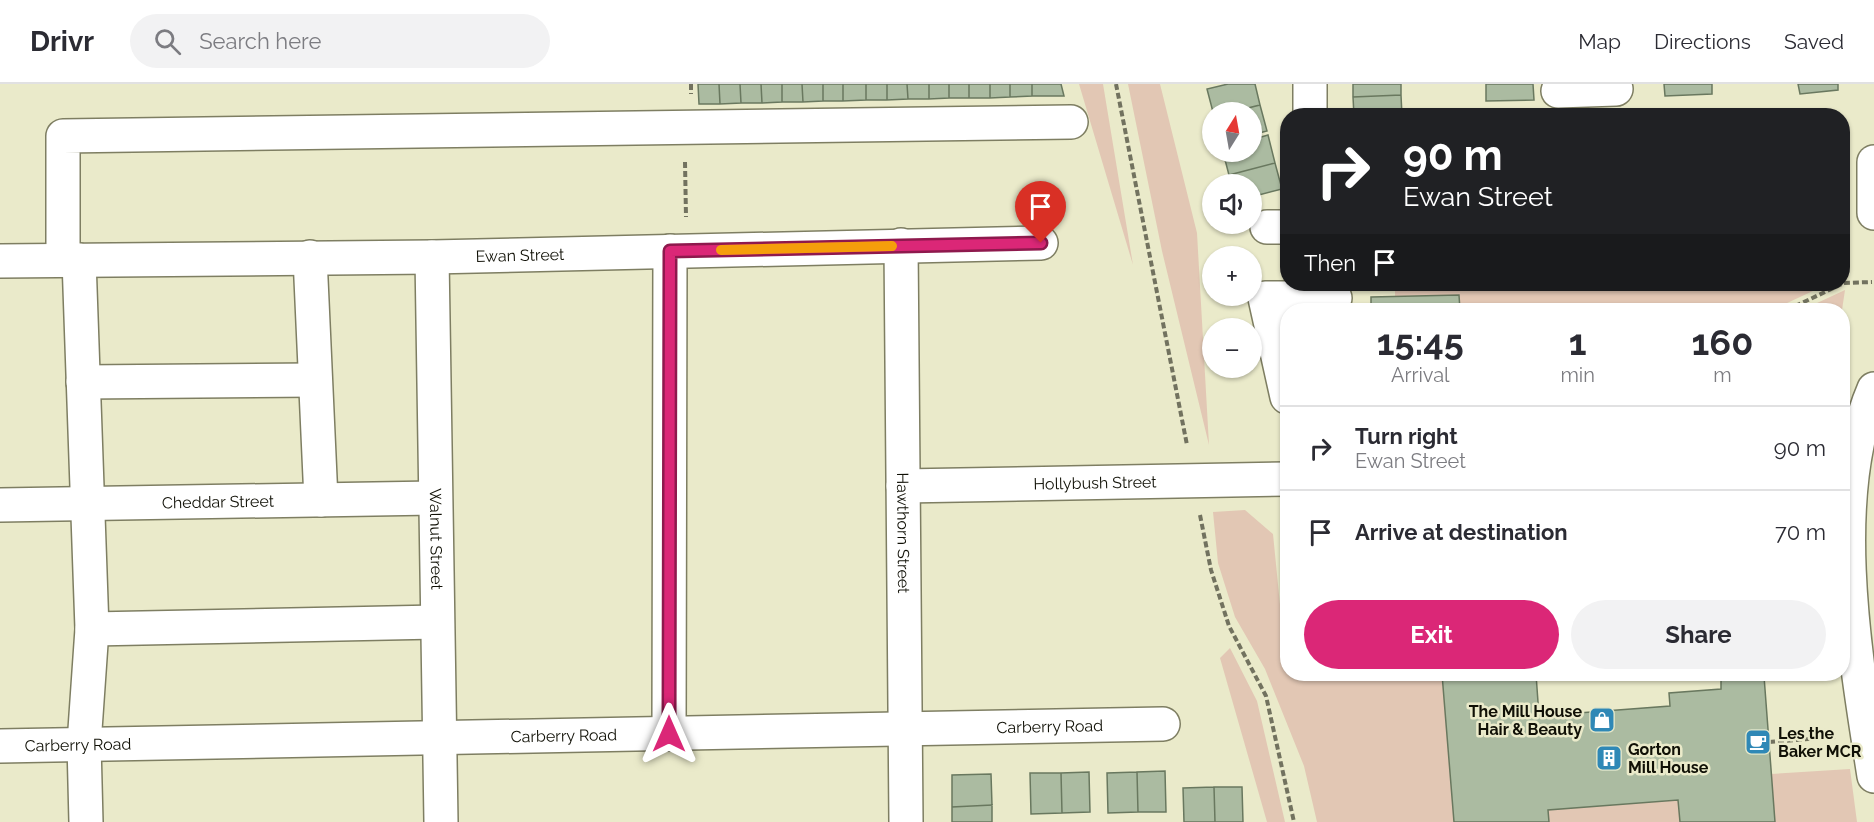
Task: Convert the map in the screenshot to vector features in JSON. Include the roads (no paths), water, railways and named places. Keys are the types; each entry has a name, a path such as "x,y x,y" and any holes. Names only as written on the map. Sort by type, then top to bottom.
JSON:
{"street":[{"path":"1310,84 1310,108"},
{"path":"86,822 84,744 92,629 83,382 71,260 63,136 1071,122"},
{"path":"1874,162 1874,213"},
{"name":"Ewan Street","path":"0,261 432,256 1041,243"},
{"name":"Hawthorn Street","path":"901,245 906,822"},
{"path":"669,734 678,251"},
{"name":"Walnut Street","path":"432,256 441,822"},
{"path":"310,257 321,500"},
{"path":"1280,366 1265,298 1335,297"},
{"path":"83,382 315,380"},
{"path":"1850,505 1854,456 1874,388"},
{"name":"Hollybush Street","path":"903,486 1280,479"},
{"name":"Cheddar Street","path":"0,505 435,498"},
{"path":"92,629 437,622"},
{"path":"1850,636 1874,776"},
{"name":"Carberry Road","path":"0,746 1163,724"}],"place":[{"name":"The Mill House Hair & Beauty","path":"1602,720"},
{"name":"Les the Baker MCR","path":"1758,742"},
{"name":"Gorton Mill House","path":"1609,758"}]}
